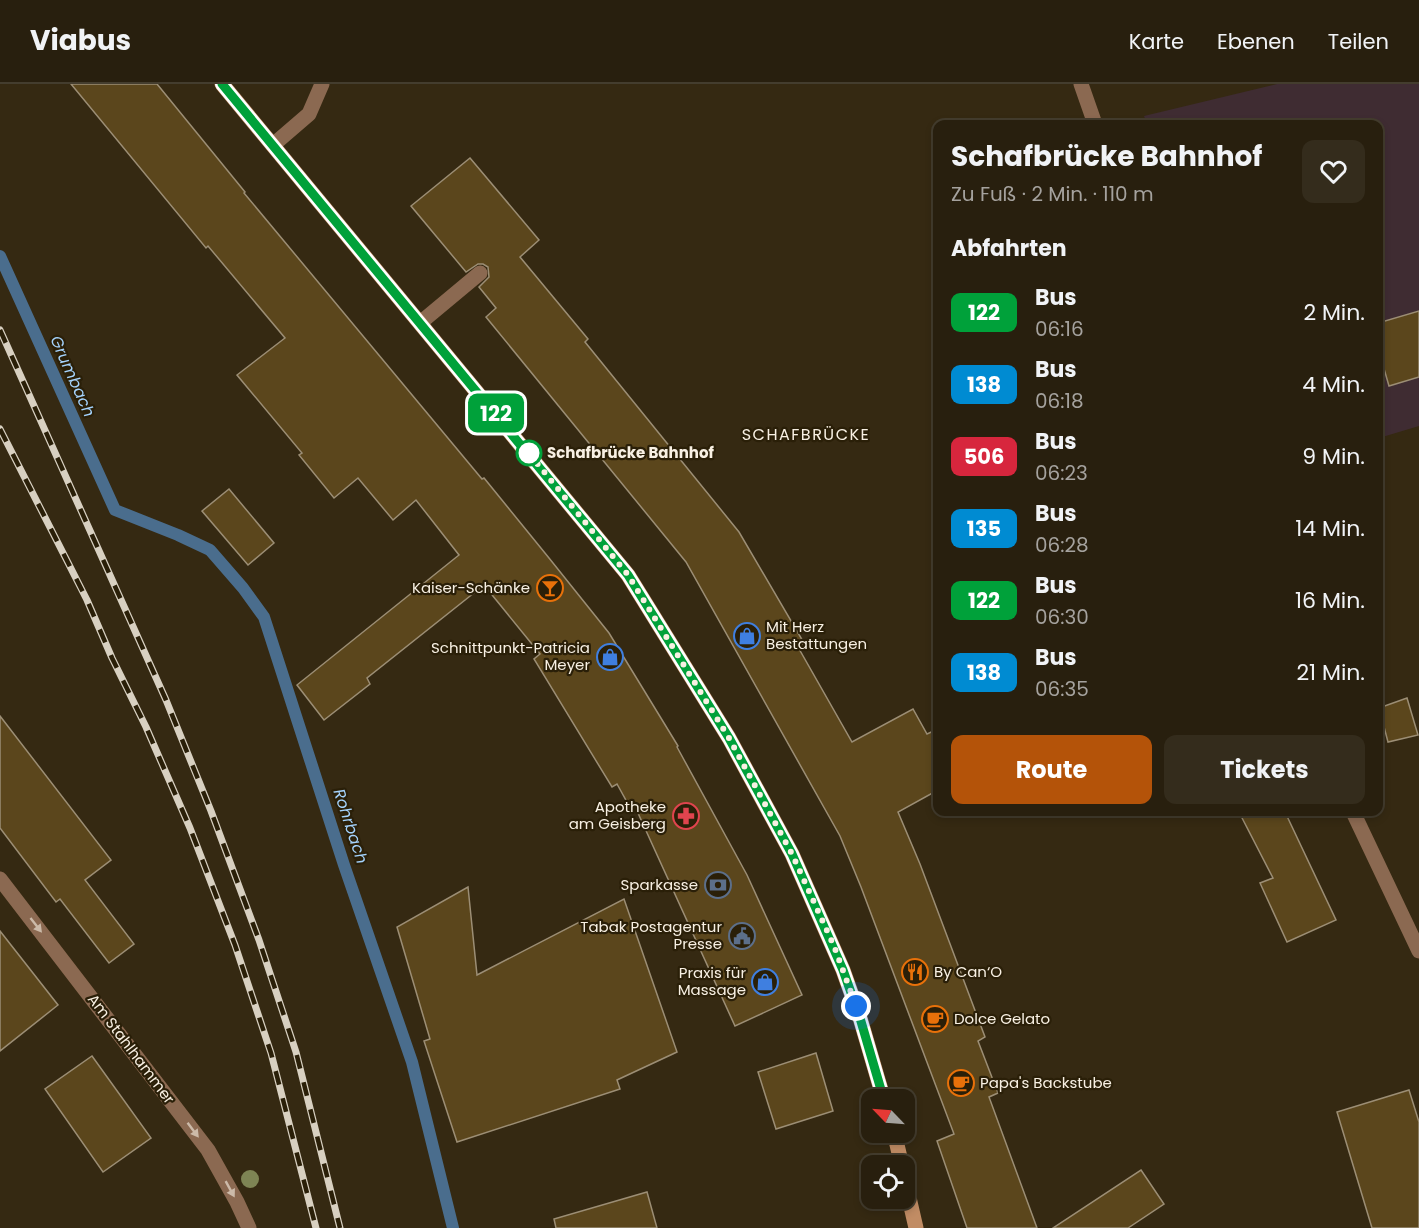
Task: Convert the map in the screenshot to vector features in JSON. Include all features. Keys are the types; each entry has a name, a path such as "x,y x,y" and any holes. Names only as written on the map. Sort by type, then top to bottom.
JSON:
{"main road":[{"path":"222,84 628,575 729,738 792,854 834,946 860,1018 881,1089"},
{"path":"912,1209 916,1228"}],"street":[{"path":"273,145 309,114 322,84"},
{"path":"1081,84 1094,120"},
{"path":"420,323 480,273"},
{"path":"1355,816 1419,951"},
{"name":"Am Stahlhammer","path":"0,879 208,1150 249,1228"}],"shaded area":[{"path":"1277,84 1419,84 1419,426 1383,437 1383,120 1146,120 1144,116"}],"building":[{"path":"71,84 157,84 244,193 549,558 609,633 678,746 747,875 802,995 735,1026 632,800 627,802 617,784 612,787 534,659 540,654 484,585 367,678 370,684 324,720 297,685 459,555 416,500 393,520 358,478 334,498 299,455 302,453 237,375 285,338 208,246 206,248"},
{"path":"470,158 539,240 520,257 588,339 585,342 739,532 804,643 798,647 852,742 913,709 927,734 933,731 933,793 898,812 985,1037 978,1041 998,1093 989,1097 1037,1228 967,1228 937,1141 954,1134 840,836 686,562 486,317 496,308 479,287 489,277 488,267 478,264 466,272 411,206"},
{"path":"1419,311 1419,377 1389,386 1383,365 1383,322"},
{"path":"229,489 274,543 248,565 202,511"},
{"path":"1407,698 1418,735 1388,742 1383,723 1383,707"},
{"path":"0,716 111,860 85,880 134,944 109,963 60,899 56,902 0,828"},
{"path":"1241,816 1287,816 1336,920 1287,942 1260,883 1273,878"},
{"path":"468,887 477,975 624,899 677,1052 617,1080 620,1089 457,1142 424,1041 430,1039 397,927"},
{"path":"0,931 58,1005 0,1051"},
{"path":"816,1053 833,1111 776,1129 758,1072"},
{"path":"92,1056 151,1138 103,1172 45,1089"},
{"path":"1409,1090 1419,1122 1419,1228 1372,1228 1337,1112"},
{"path":"1141,1170 1164,1204 1128,1228 1053,1228"},
{"path":"647,1192 657,1228 556,1228 554,1219"}],"waterway":[{"name":"Rohrbach","path":"0,256 115,510 210,550 243,588 264,617 344,865 412,1062 453,1228"}],"railway":[{"path":"0,330 166,700 211,811 259,940 296,1052 340,1228"},
{"path":"0,429 87,600 190,828 235,945 271,1053 316,1228"}],"bus line":[{"name":"122","path":"222,84 628,575 729,738 792,854 834,946 860,1018 881,1089"}],"place":[{"name":"Schafbrücke Bahnhof","path":"529,453"},
{"name":"Kaiser-Schänke","path":"550,588"},
{"name":"Mit Herz Bestattungen","path":"747,636"},
{"name":"Schnittpunkt-Patricia Meyer","path":"610,657"},
{"name":"Apotheke am Geisberg","path":"686,816"},
{"name":"Sparkasse","path":"718,885"},
{"name":"Tabak Postagentur Presse","path":"742,936"},
{"name":"By Can‘O","path":"915,972"},
{"name":"Praxis für Massage","path":"765,982"},
{"name":"Dolce Gelato","path":"935,1019"},
{"name":"Papa's Backstube","path":"961,1083"}],"district":[{"name":"SCHAFBRÜCKE","path":"806,434"}],"route":[{"path":"529,453 523,446 628,575 729,738 792,854 834,946 856,1006"}],"water label":[{"name":"Grumbach","path":"73,376"}]}
